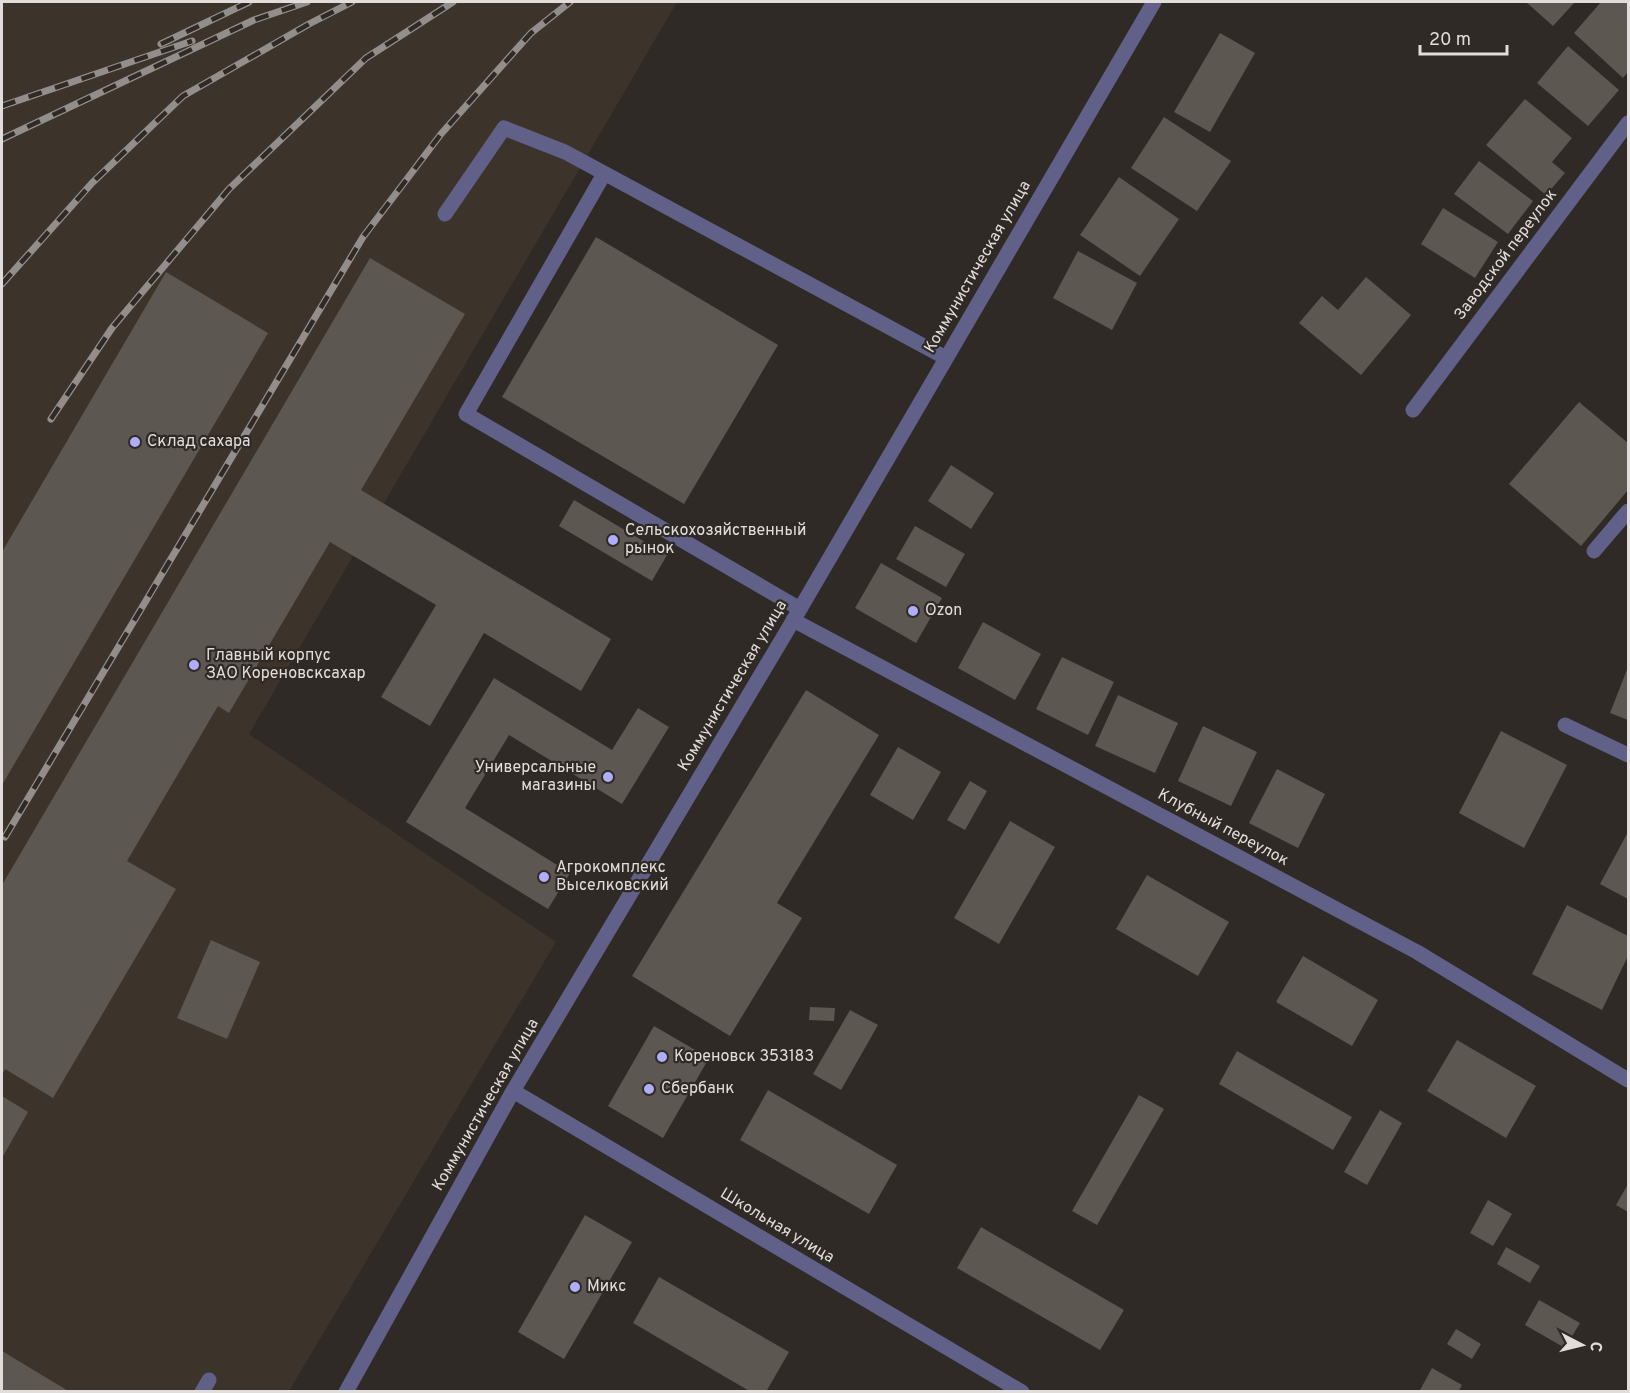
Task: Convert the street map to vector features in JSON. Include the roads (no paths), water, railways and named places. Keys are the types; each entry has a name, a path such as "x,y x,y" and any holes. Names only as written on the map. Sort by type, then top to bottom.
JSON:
{"street":[{"name":"Коммунистическая улица","path":"346,1392 513,1091 797,614 1154,2"},
{"name":"Заводской переулок","path":"1413,410 1629,123"},
{"path":"445,214 504,128 565,152 946,358"},
{"name":"Клубный переулок","path":"604,174 466,414 797,614 1417,952 1629,1080"},
{"path":"1594,550 1629,512"},
{"path":"1564,724 1629,755"},
{"name":"Школьная улица","path":"513,1091 1022,1392"}],"railway":[{"path":"161,44 249,2"},
{"path":"2,139 254,20 307,2"},
{"path":"2,284 92,183 183,96 352,2"},
{"path":"51,419 112,328 229,189 366,58 453,2"},
{"path":"5,837 363,237 441,134 531,33 570,2"},
{"path":"2,106 192,41"}],"place":[{"name":"Склад сахара","path":"135,442"},
{"name":"Сельскохозяйственный рынок","path":"613,540"},
{"name":"Ozon","path":"913,611"},
{"name":"Главный корпус ЗАО Кореновсксахар","path":"194,665"},
{"name":"Универсальные магазины","path":"608,777"},
{"name":"Агрокомплекс Выселковский","path":"544,877"},
{"name":"Кореновск 353183","path":"662,1057"},
{"name":"Сбербанк","path":"649,1089"},
{"name":"Микс","path":"575,1287"}]}
